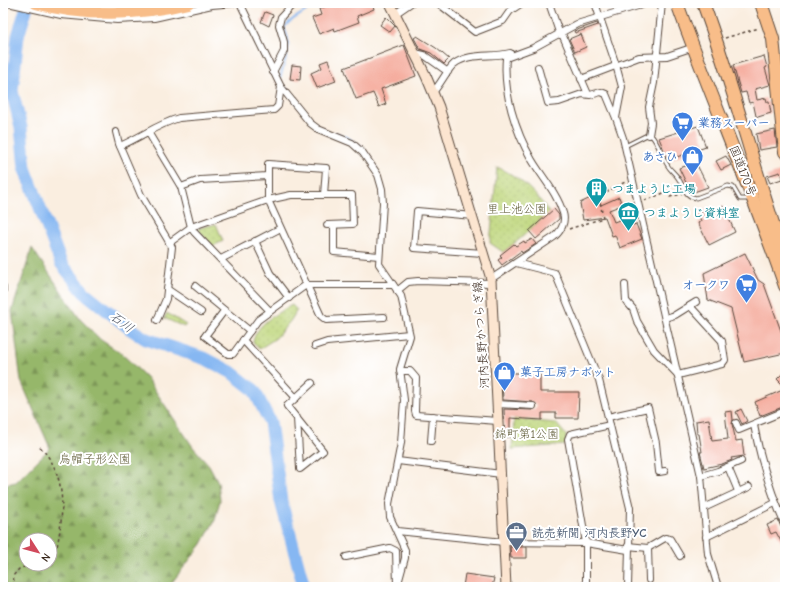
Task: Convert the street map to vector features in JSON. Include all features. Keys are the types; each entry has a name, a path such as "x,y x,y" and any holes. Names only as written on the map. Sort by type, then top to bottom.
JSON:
{"highway":[{"path":"41,4 84,11 126,12 188,3"},
{"name":"国道170号","path":"677,3 783,272 785,286"},
{"name":"国道170号","path":"703,3 717,40 760,187 785,259"},
{"path":"761,3 774,46 785,152"}],"main road":[{"name":"河内長野かつらぎ線","path":"390,3 433,92 491,281 506,587"}],"street":[{"path":"8,3 45,13 117,20 154,18 212,5 235,3"},
{"path":"80,3 110,5 152,3"},
{"path":"240,3 281,87 310,123 352,143 373,165 378,176 384,202 379,264 400,296 409,334 409,344 400,371 404,400 401,443 389,504 390,517 405,550 405,558 397,587"},
{"path":"273,72 284,51 284,42 279,25 282,17 294,3"},
{"path":"395,14 411,3"},
{"path":"438,3 475,32 503,21 510,11 522,3"},
{"path":"549,3 588,94"},
{"path":"595,3 622,87 616,118"},
{"path":"397,291 408,282 491,281 560,232 564,214 558,201 532,159 519,132 504,76 506,58 533,48 561,34 572,26 600,16 648,3"},
{"path":"649,135 651,123 649,107 654,83 662,3"},
{"path":"433,92 454,64 482,55 503,55 519,50 533,48"},
{"path":"581,79 639,57 656,58 688,49"},
{"path":"415,53 424,55 448,72"},
{"path":"538,67 548,103 559,102 582,94 601,92 606,94 616,118 625,146 701,476 708,554 718,587"},
{"path":"120,146 139,138 164,122 179,118 274,110 278,106 281,87"},
{"path":"116,132 120,146 141,196 172,247 166,300 157,320"},
{"path":"148,132 180,187 191,227 270,311"},
{"path":"324,195 326,168 268,164 268,200 321,316 326,320 384,317"},
{"path":"180,187 200,180 268,176"},
{"path":"169,243 191,227 268,200 290,195 352,195 353,224 327,226"},
{"path":"472,216 417,211 414,248 483,253"},
{"path":"334,225 334,252 380,256"},
{"path":"221,259 280,229"},
{"path":"255,241 270,272 289,298"},
{"path":"516,263 555,273 599,380 630,508 628,587"},
{"path":"224,310 205,336 228,354 233,354 258,320 306,285 393,285"},
{"path":"625,285 626,301 633,309 654,350 678,375"},
{"path":"195,286 250,331"},
{"path":"3,288 3,304"},
{"path":"167,289 201,312"},
{"path":"665,318 675,315 696,302"},
{"path":"678,375 722,364 725,360 722,341 690,306"},
{"path":"315,346 327,342 409,334"},
{"path":"242,340 296,398"},
{"path":"400,371 410,372 416,378 416,415 498,421"},
{"path":"297,418 300,469 323,451 297,418 287,406 312,383"},
{"path":"498,404 533,406"},
{"path":"608,417 648,408 656,443 658,472 665,471"},
{"path":"736,423 739,430 785,411"},
{"path":"431,441 433,416"},
{"path":"754,424 758,449 775,503 785,525"},
{"path":"586,587 586,543 568,438 570,434 610,425"},
{"path":"701,476 741,461"},
{"path":"398,462 501,474"},
{"path":"728,467 738,491"},
{"path":"704,508 749,487"},
{"path":"706,537 775,503"},
{"path":"396,531 504,542 586,543 628,548 648,548 665,538 670,538 680,556"},
{"path":"346,557 390,548 396,552 397,556 395,579 397,587"},
{"path":"648,548 649,580"}],"lane":[{"path":"625,146 649,135 656,141 668,166 678,178 686,193 696,198 728,186 733,188 740,198 744,200 753,198"}],"path":[{"path":"717,40 769,26"},
{"path":"560,232 603,218 599,196 632,178"},
{"path":"638,203 666,192 670,197 686,193"},
{"path":"40,447 57,471 63,503 58,540"},
{"path":"15,587 13,576 18,570"}],"green space":[{"name":"里上池公園","path":"497,167 513,175 526,185 549,212 520,239 503,252 490,243"},
{"path":"216,224 223,241 213,246 199,231 199,228"},
{"name":"烏帽子形公園","path":"32,248 80,319 101,340 122,354 146,377 193,447 209,465 218,482 220,500 215,520 202,544 170,587 3,587 3,485 16,482 50,448 21,381 12,311"},
{"path":"292,305 297,310 291,320 276,338 259,349 253,342 258,330 268,320"},
{"path":"167,313 186,325 184,327 164,318"},
{"name":"錦町第1公園","path":"514,419 556,423 566,435 566,445 512,449"}],"building":[{"path":"335,3 372,3 374,9 357,16 359,22 335,31 334,28 319,34 312,18 321,15 319,9"},
{"path":"265,12 273,15 269,26 261,22"},
{"path":"386,17 395,26 390,32 380,25"},
{"path":"597,23 598,25 575,33 574,31"},
{"path":"581,34 586,47 575,52 569,39"},
{"path":"417,36 436,48 449,59 444,64 431,53 420,49 414,38"},
{"path":"404,45 416,76 381,89 386,104 379,107 373,93 356,99 344,68"},
{"path":"764,56 767,67 765,68 770,85 755,89 757,100 766,98 767,102 769,102 771,113 758,117 756,116 753,102 749,103 746,92 741,93 733,65"},
{"path":"328,60 336,81 317,88 311,73 322,68 320,63"},
{"path":"292,65 301,66 300,80 290,79"},
{"name":"業務スーパー","path":"698,126 706,147 668,160 659,138"},
{"path":"775,130 777,147 759,150 756,134"},
{"path":"726,156 731,165 721,170 716,161"},
{"name":"あさひ","path":"696,163 708,187 691,193 679,168"},
{"path":"780,172 782,179 770,183 767,176"},
{"path":"597,195 601,205 619,197 622,205 609,210 614,222 630,216 633,225 636,224 642,239 620,248 615,235 612,236 605,217 583,220 580,203"},
{"path":"723,206 735,232 709,245 698,223 701,221 698,214 712,207 714,211"},
{"path":"554,209 559,215 559,219 536,239 529,231"},
{"path":"532,239 536,244 522,253 521,251 502,265 498,260 502,257 500,255 514,244 516,246 524,241 525,243"},
{"name":"オークワ","path":"745,253 758,280 764,284 785,342 785,353 744,362 731,309 708,300 704,273"},
{"path":"785,371 785,387 777,379"},
{"path":"502,373 540,373 540,392 579,392 578,418 556,418 556,413 542,413 542,420 510,418 510,437 505,437 504,409 533,410 537,406 533,402 503,400"},
{"path":"785,389 785,406 760,416 755,402"},
{"path":"741,409 747,421 742,424 736,412"},
{"path":"732,411 732,424 736,441 742,440 744,456 731,458 732,460 722,464 704,468 700,452 702,452 699,434 697,434 696,421 709,419 712,441 728,439 725,412"},
{"path":"778,520 781,527 785,529 785,549 776,532 771,534 767,525"},
{"name":"読売新聞 河内長野YC","path":"510,547 527,547 527,558 511,558"},
{"path":"465,574 494,578 492,587 463,587"}],"waterway":[{"name":"石川","path":"28,3 18,36 12,91 21,127 25,168 61,263 84,292 129,328 146,339 206,359 231,372 254,390 270,422 281,501 304,587"},
{"path":"280,79 288,47 287,35 284,28 290,21 308,10 315,3"},
{"path":"283,85 301,108"},
{"path":"335,133 347,137 361,147"},
{"path":"366,153 376,168"}],"place":[{"name":"業務スーパー","path":"682,142"},
{"name":"あさひ","path":"693,176"},
{"name":"つまようじ工場","path":"597,208"},
{"name":"つまようじ資料室","path":"628,232"},
{"name":"オークワ","path":"746,304"},
{"name":"菓子工房ナボット","path":"504,392"},
{"name":"読売新聞 河内長野YC","path":"517,552"}]}
